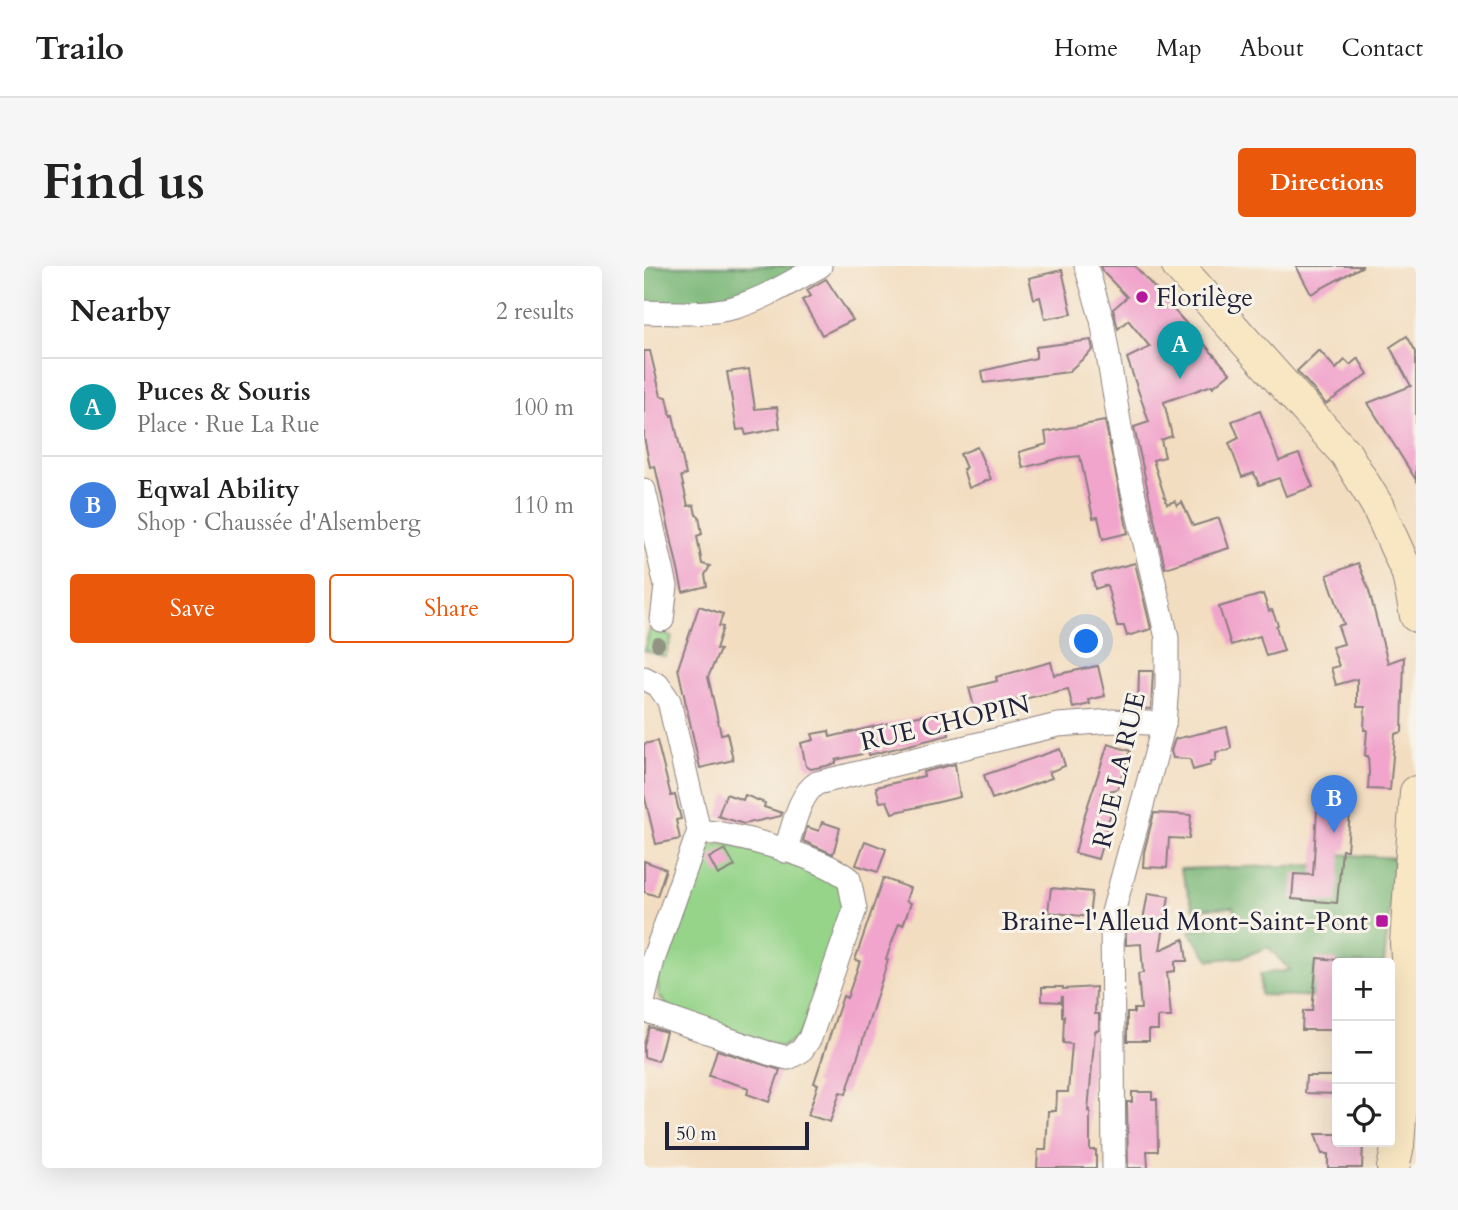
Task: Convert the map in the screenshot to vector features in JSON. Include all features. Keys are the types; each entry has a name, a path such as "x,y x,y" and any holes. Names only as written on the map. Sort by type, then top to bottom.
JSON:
{"main road":[{"path":"1178,266 1346,454 1377,505 1408,574 1416,616"},
{"path":"1390,1158 1408,1018 1406,943 1416,792"},
{"path":"1393,1021 1396,983 1406,943"}],"street":[{"path":"644,312 689,313 735,307 765,296 820,266"},
{"name":"RUE LA RUE","path":"1086,266 1102,320 1125,457 1167,638 1164,724 1112,916 1114,1168"},
{"path":"644,490 666,586 662,620"},
{"path":"644,678 658,685 668,701 699,831 649,958 644,998"},
{"name":"RUE CHOPIN","path":"785,851 804,798 809,788 817,783 1059,725 1113,721 1164,724"},
{"path":"644,1010 788,1058 801,1051 810,1038 856,909 849,879 837,869 730,834 699,831"}],"green space":[{"path":"644,266 820,266 756,299 644,312"},
{"path":"650,629 672,637 665,657 644,650"},
{"path":"729,843 826,875 838,885 845,902 846,907 810,1018 795,1040 781,1047 669,1008 659,996 657,979 699,856 711,845"},
{"path":"1322,853 1395,858 1385,958 1332,958 1332,997 1261,995 1260,974 1290,970 1268,947 1243,957 1210,960 1189,931 1236,920 1233,907 1194,909 1180,869 1321,865"}],"building":[{"path":"1101,266 1135,266 1230,373 1213,387 1212,385 1164,402 1172,436 1161,440 1165,457 1153,460 1167,504 1175,501 1177,506 1182,502 1193,526 1219,518 1229,548 1165,568 1134,427 1149,422 1127,358 1150,347 1128,320 1118,329 1113,309 1127,297 1102,271"},
{"path":"1296,266 1363,266 1311,294"},
{"path":"1062,270 1072,314 1045,319 1040,297 1034,299 1029,278"},
{"path":"826,279 853,320 822,335 802,300 811,296 807,290"},
{"path":"1407,336 1416,352 1416,480 1368,403 1411,386 1390,347"},
{"path":"1091,340 1093,350 1068,372 984,383 982,371 1036,358 1036,347"},
{"path":"1319,350 1336,369 1345,360 1350,365 1358,358 1368,374 1326,404 1297,371"},
{"path":"644,351 650,351 661,396 667,397 671,416 673,415 686,475 681,476 688,506 694,505 696,515 699,516 702,534 697,536 702,564 710,566 705,575 707,586 683,592 655,466 650,467 644,437"},
{"path":"749,369 755,409 777,407 780,428 746,435 744,429 737,430 727,372"},
{"path":"1260,411 1279,461 1299,454 1313,487 1286,496 1279,478 1259,485 1254,473 1242,477 1229,443 1239,438 1232,421"},
{"path":"1105,421 1128,533 1103,539 1098,517 1093,518 1080,456 1060,458 1023,468 1019,452 1047,444 1045,432"},
{"path":"977,447 991,479 969,488 963,469 966,468 960,454"},
{"path":"1135,563 1151,629 1127,636 1124,626 1117,626 1107,585 1095,589 1092,574"},
{"path":"1358,563 1368,587 1388,663 1404,657 1402,732 1395,734 1390,790 1368,789 1365,707 1357,707 1357,679 1336,685 1331,668 1339,666 1332,647 1344,644 1338,626 1344,624 1327,575"},
{"path":"1263,594 1278,625 1276,626 1284,651 1266,656 1260,636 1231,645 1219,607"},
{"path":"699,606 723,614 719,626 723,627 716,649 720,650 708,677 721,734 727,733 733,760 700,768 678,668"},
{"path":"1051,662 1054,675 1098,666 1105,696 1089,700 1090,704 1073,708 1068,689 975,710 969,688 997,681 996,677"},
{"path":"1139,671 1153,671 1151,709 1138,708"},
{"path":"944,710 949,735 869,755 866,741 862,754 836,760 836,763 826,766 811,769 806,766 801,743 814,740 812,734 829,731 830,737"},
{"path":"1227,727 1231,747 1229,750 1216,752 1216,760 1211,761 1211,765 1193,770 1190,759 1173,758 1171,751 1175,739"},
{"path":"657,741 671,796 675,795 681,819 676,820 680,839 656,844 644,794 644,744"},
{"path":"1108,744 1130,751 1117,789 1101,793 1116,794 1098,859 1075,853"},
{"path":"1060,749 1065,766 1049,772 1052,778 992,799 984,775"},
{"path":"955,764 960,797 892,813 887,801 880,802 876,787 924,776 923,772"},
{"path":"726,794 743,800 745,795 765,803 764,807 782,813 781,816 744,824 718,816"},
{"path":"1317,810 1350,812 1347,850 1342,850 1337,903 1292,899 1294,874 1313,875"},
{"path":"1154,813 1191,815 1189,839 1169,838 1167,868 1143,867"},
{"path":"822,822 840,828 833,854 803,841 807,827 819,831"},
{"path":"865,841 886,849 878,872 856,865"},
{"path":"725,849 735,866 718,875 709,858"},
{"path":"644,861 666,869 657,896 644,892"},
{"path":"883,878 910,888 906,901 911,903 903,925 899,923 886,959 888,960 846,1094 840,1092 830,1122 808,1115 818,1084 814,1083 843,996 847,998 860,961 855,960"},
{"path":"1051,888 1092,892 1089,917 1048,912"},
{"path":"1148,893 1169,896 1160,950 1184,939 1187,961 1175,961 1175,971 1167,972 1171,1017 1158,1017 1158,1030 1149,1030 1149,1041 1127,1041 1127,1013 1141,1009 1138,974 1143,973 1141,944 1126,945 1126,920 1143,920"},
{"path":"1317,958 1332,960 1332,1030 1302,1030 1303,1011 1312,1011"},
{"path":"1042,987 1096,987 1095,1014 1099,1014 1099,1030 1095,1031 1088,1111 1090,1110 1090,1150 1096,1150 1096,1168 1037,1168 1038,1150 1046,1150 1048,1111 1056,1111 1057,1092 1068,1092 1072,1044 1063,1043 1062,996 1061,1002 1042,1001"},
{"path":"649,1027 666,1032 658,1061 644,1057"},
{"path":"717,1050 780,1070 769,1102 747,1094 749,1088 709,1076"},
{"path":"1306,1076 1332,1076 1332,1094 1305,1093"},
{"path":"1132,1092 1152,1092 1152,1099 1157,1099 1158,1151 1147,1151 1148,1168 1128,1168 1127,1102 1132,1102"},
{"path":"1315,1134 1332,1134 1332,1147 1363,1147 1362,1168 1328,1168 1328,1154 1322,1154"}],"place":[{"name":"Florilège","path":"1142,297"},
{"name":"Puces & Souris","path":"1180,379"},
{"name":"Eqwal Ability","path":"1334,833"},
{"name":"Braine-l'Alleud Mont-Saint-Pont","path":"1382,921"}]}
